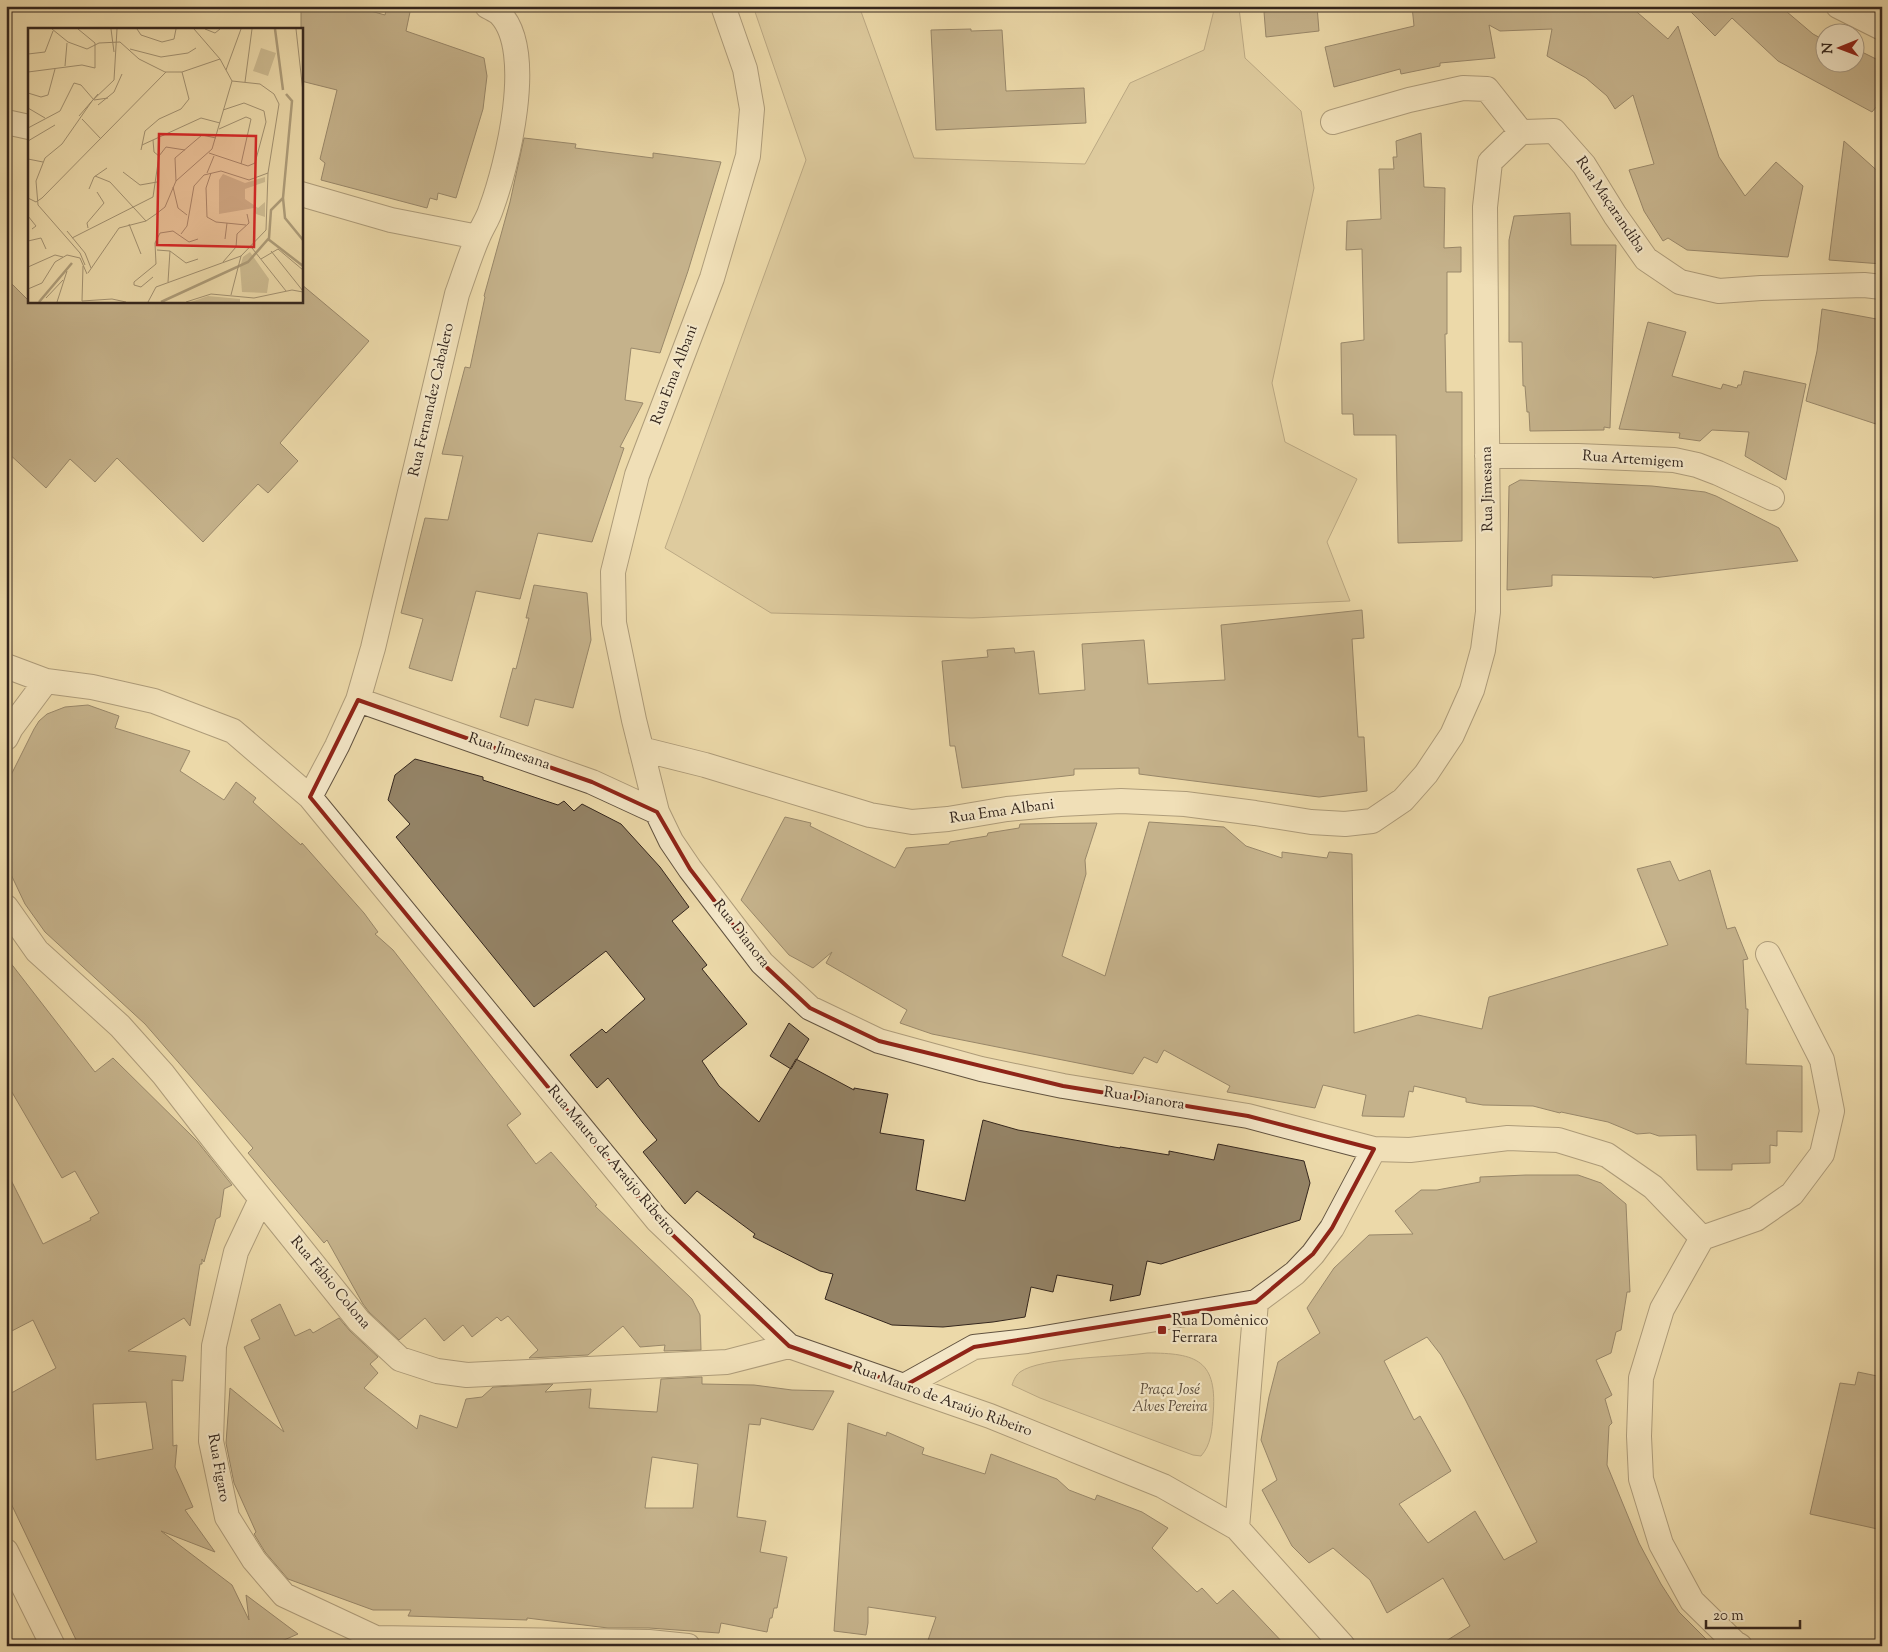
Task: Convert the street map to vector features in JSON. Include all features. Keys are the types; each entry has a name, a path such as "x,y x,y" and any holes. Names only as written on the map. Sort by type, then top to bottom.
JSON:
{"street":[{"name":"Rua Fernandez Cabalero","path":"310,797 337,746 358,700 373,648 457,294 478,237 491,209 514,121 518,69 512,34 500,14 487,6"},
{"name":"Rua Ema Albani","path":"657,812 641,749 614,623 613,572 637,475 712,278 748,156 752,109 745,68 723,6"},
{"path":"1838,6 1882,28"},
{"path":"1333,122 1409,100 1463,88 1487,89 1521,132"},
{"path":"6,122 28,127"},
{"name":"Rua Maçarandiba","path":"1521,132 1554,131 1584,165 1615,215 1646,258 1680,282 1719,291 1864,285 1882,287"},
{"name":"Rua Jimesana","path":"1372,821 1403,800 1426,774 1452,734 1472,690 1483,650 1488,612 1485,207 1490,162 1521,132"},
{"path":"302,194 391,220 478,237"},
{"name":"Rua Artemigem","path":"1487,456 1578,456 1674,460 1718,473 1772,498"},
{"name":"Rua Mauro de Araújo Ribeiro","path":"6,666 46,681 154,701 233,731 310,797 656,1220 789,1346 990,1416 1163,1486 1237,1528 1343,1646"},
{"path":"6,738 11,728 46,681"},
{"name":"Rua Jimesana","path":"358,700 592,782 657,812"},
{"name":"Rua Ema Albani","path":"641,749 705,765 870,815 912,822 948,819 1007,809 1121,801 1185,804 1311,822 1345,824 1372,821"},
{"name":"Rua Dianora","path":"657,812 671,842 762,963 810,1008 879,1041 981,1069 1063,1086 1248,1116 1374,1149 1410,1150 1508,1138 1558,1140 1607,1155 1653,1187 1702,1238"},
{"name":"Rua Fábio Colona","path":"6,907 37,951 120,1026 164,1074 261,1199 359,1320 400,1359 437,1371 467,1375 727,1362 789,1346"},
{"path":"1740,1646 1692,1601 1661,1544 1641,1480 1639,1436 1641,1378 1662,1309 1702,1238 1756,1219 1792,1194 1822,1154 1832,1111 1822,1060 1768,954"},
{"path":"904,1386 974,1347 1027,1341 1256,1302 1295,1273 1313,1254 1332,1228 1374,1149"},
{"name":"Rua Figaro","path":"261,1199 236,1252 214,1346 211,1441 227,1517 254,1560 284,1595 373,1642"},
{"path":"1237,1528 1256,1302"},
{"path":"6,1551 53,1646"},
{"path":"373,1642 649,1642 688,1646"}],"highlighted area":[{"path":"358,700 592,782 657,812 690,869 762,963 810,1008 879,1041 1063,1086 1248,1116 1374,1149 1332,1228 1313,1254 1256,1302 974,1347 904,1386 789,1346 657,1220 310,797"}],"green space":[{"path":"753,6 859,6 914,158 1085,164 1130,83 1204,50 1215,6 1242,6 1239,8 1245,58 1301,111 1314,188 1272,383 1285,442 1357,479 1327,542 1350,601 972,618 771,613 665,548 806,160"},
{"name":"Praça José Alves Pereira","path":"1164,1353 1191,1358 1201,1364 1207,1371 1212,1383 1214,1397 1213,1421 1209,1442 1201,1456 1193,1455 1040,1398 1012,1385 1020,1372 1045,1363 1080,1358"}],"building":[{"path":"301,6 353,6 385,15 388,6 410,12 406,31 484,58 487,76 483,109 456,198 438,193 437,200 430,198 427,208 321,180 325,163 320,159 337,90 302,81"},
{"path":"1317,6 1319,31 1266,37 1264,12"},
{"path":"1412,6 1630,6 1668,39 1678,26 1719,157 1745,196 1776,162 1803,186 1788,257 1687,250 1668,238 1663,241 1644,211 1629,170 1654,164 1633,95 1615,109 1607,96 1586,78 1547,56 1552,29 1500,31 1489,25 1495,58 1440,63 1440,66 1401,74 1400,69 1334,87 1325,47 1414,26"},
{"path":"1685,6 1780,6 1816,36 1816,72 1866,72 1866,54 1882,62 1882,100 1872,112 1778,61 1732,18 1715,36"},
{"path":"971,29 971,31 1002,30 1006,91 1084,88 1086,123 936,130 931,30"},
{"path":"1421,133 1424,187 1445,188 1444,248 1461,247 1461,272 1447,272 1447,334 1445,334 1446,392 1462,392 1462,541 1398,543 1396,435 1354,435 1353,414 1342,414 1341,343 1364,340 1362,249 1346,250 1347,221 1381,219 1379,169 1394,169 1393,157 1397,157 1396,141"},
{"path":"524,138 576,144 575,148 653,158 653,153 721,162 688,271 660,353 631,348 625,400 643,403 620,447 624,448 592,542 538,533 520,599 476,591 452,681 409,668 423,619 401,613 425,518 448,520 463,456 442,454 465,367 470,368 484,296 510,202"},
{"path":"1844,141 1882,175 1882,264 1829,260"},
{"path":"1570,213 1571,245 1616,245 1610,428 1604,427 1604,430 1530,431 1525,386 1523,386 1522,342 1509,342 1509,240 1514,216"},
{"path":"6,278 28,302 302,302 302,285 369,341 280,443 298,461 268,493 258,484 203,542 117,458 95,482 70,459 46,488 6,451"},
{"path":"1822,309 1882,320 1882,426 1806,401 1817,351"},
{"path":"1648,322 1686,332 1672,376 1721,389 1723,384 1737,388 1738,385 1741,385 1744,371 1806,384 1786,480 1745,456 1749,432 1712,430 1700,441 1679,438 1680,433 1619,429"},
{"path":"1520,480 1652,486 1705,492 1779,528 1798,561 1653,578 1552,575 1552,586 1507,590 1509,486"},
{"path":"534,585 587,593 591,640 573,708 535,699 528,726 500,717 513,668 516,669 529,618 526,618"},
{"path":"1362,610 1364,638 1352,639 1358,737 1364,737 1367,791 1319,797 1139,774 1139,768 1074,769 1074,775 962,788 955,746 950,746 942,661 988,657 987,650 1014,648 1015,653 1034,651 1039,694 1085,690 1082,644 1144,640 1148,684 1225,680 1221,625"},
{"path":"88,705 119,716 115,728 190,751 180,771 224,800 236,782 256,798 253,802 301,845 302,843 364,913 378,932 375,934 393,950 521,1114 507,1125 536,1164 551,1152 597,1205 595,1206 692,1299 700,1315 701,1350 664,1351 665,1345 640,1347 623,1326 588,1355 529,1358 538,1350 508,1316 501,1321 497,1317 472,1337 463,1325 444,1341 425,1318 399,1340 369,1312 327,1240 324,1243 248,1153 253,1148 145,1024 45,932 25,904 6,864 6,785 34,729 47,714 65,707"},
{"path":"415,759 483,777 483,780 558,805 564,801 574,811 582,804 621,824 660,867 689,907 672,921 707,965 702,969 747,1024 702,1061 719,1086 759,1122 796,1059 854,1090 854,1088 888,1094 880,1133 924,1140 916,1190 965,1201 983,1120 1018,1130 1169,1155 1169,1151 1214,1160 1218,1144 1304,1161 1310,1183 1300,1220 1161,1264 1147,1261 1140,1295 1110,1301 1113,1285 1057,1275 1053,1292 1031,1287 1025,1317 943,1327 892,1325 825,1299 833,1274 820,1271 753,1237 755,1234 697,1191 685,1204 643,1152 657,1140 608,1078 597,1088 570,1055 602,1029 606,1033 645,999 606,951 534,1007 396,837 410,824 388,800 395,775"},
{"path":"785,817 811,823 810,826 895,868 906,848 949,844 950,842 987,836 988,833 1019,828 1020,824 1097,823 1085,860 1086,874 1062,956 1105,976 1149,822 1224,827 1246,846 1282,858 1282,852 1327,858 1329,852 1352,854 1354,1033 1418,1015 1482,1029 1489,997 1668,945 1637,869 1670,861 1679,881 1710,870 1727,929 1735,927 1748,959 1743,960 1746,1009 1748,1009 1746,1064 1802,1066 1802,1132 1777,1131 1777,1146 1770,1145 1770,1163 1732,1164 1732,1170 1697,1170 1696,1135 1659,1136 1650,1133 1637,1134 1608,1122 1533,1106 1483,1105 1466,1102 1466,1098 1414,1086 1413,1092 1409,1091 1404,1117 1362,1116 1366,1095 1323,1085 1315,1108 1227,1092 1230,1086 1164,1050 1157,1063 1144,1057 1133,1074 932,1034 900,1023 907,1010 826,963 832,952 813,968 789,955 741,900"},
{"path":"6,957 95,1072 113,1058 197,1141 232,1185 224,1189 220,1217 216,1219 204,1262 202,1259 202,1264 200,1264 190,1326 184,1318 128,1351 186,1356 183,1381 172,1380 173,1446 177,1445 175,1467 193,1507 185,1510 215,1552 161,1531 232,1585 249,1620 246,1595 298,1634 270,1646 79,1646 6,1493 6,1396 56,1368 33,1320 6,1334 6,1170 43,1244 91,1220 90,1218 99,1213 75,1171 62,1178 6,1082","holes":["146,1402 153,1449 96,1460 93,1404"]},
{"path":"789,1023 809,1039 791,1069 770,1056"},
{"path":"1578,1175 1601,1183 1626,1204 1630,1292 1627,1292 1621,1330 1616,1332 1611,1353 1596,1360 1612,1395 1605,1399 1612,1423 1609,1426 1607,1465 1639,1543 1661,1584 1679,1612 1713,1646 1438,1646 1470,1626 1443,1578 1387,1613 1370,1580 1333,1548 1309,1563 1292,1546 1262,1490 1277,1480 1261,1440 1278,1362 1320,1333 1307,1308 1334,1268 1369,1235 1413,1234 1395,1211 1421,1190 1437,1190 1480,1182 1480,1177","holes":["1427,1337 1441,1355 1537,1542 1504,1560 1475,1511 1428,1543 1399,1504 1451,1471 1420,1416 1414,1420 1384,1361"]},
{"path":"280,1304 295,1336 310,1329 313,1333 339,1318 378,1357 370,1364 378,1373 364,1388 417,1429 420,1415 457,1428 466,1399 482,1397 493,1387 553,1384 545,1392 591,1389 589,1408 657,1412 661,1379 702,1377 702,1384 754,1385 792,1390 834,1391 813,1430 761,1418 760,1425 749,1424 737,1517 766,1521 760,1552 787,1557 777,1608 774,1608 767,1632 721,1623 719,1633 649,1628 608,1628 527,1618 527,1620 408,1616 411,1610 373,1610 288,1579 265,1552 254,1534 256,1532 234,1483 226,1443 230,1388 284,1432 244,1347 260,1339 251,1320","holes":["652,1457 698,1464 693,1508 645,1508"]},
{"path":"1858,1372 1882,1377 1882,1530 1810,1514 1840,1383 1855,1385"},
{"path":"848,1423 886,1436 887,1432 924,1448 922,1454 985,1474 991,1454 1057,1479 1069,1490 1095,1500 1097,1495 1142,1512 1168,1528 1152,1548 1197,1592 1202,1588 1217,1604 1233,1590 1286,1646 926,1646 936,1617 868,1607 866,1635 834,1631"}],"place":[{"name":"Rua Domênico Ferrara","path":"1162,1330"}]}
